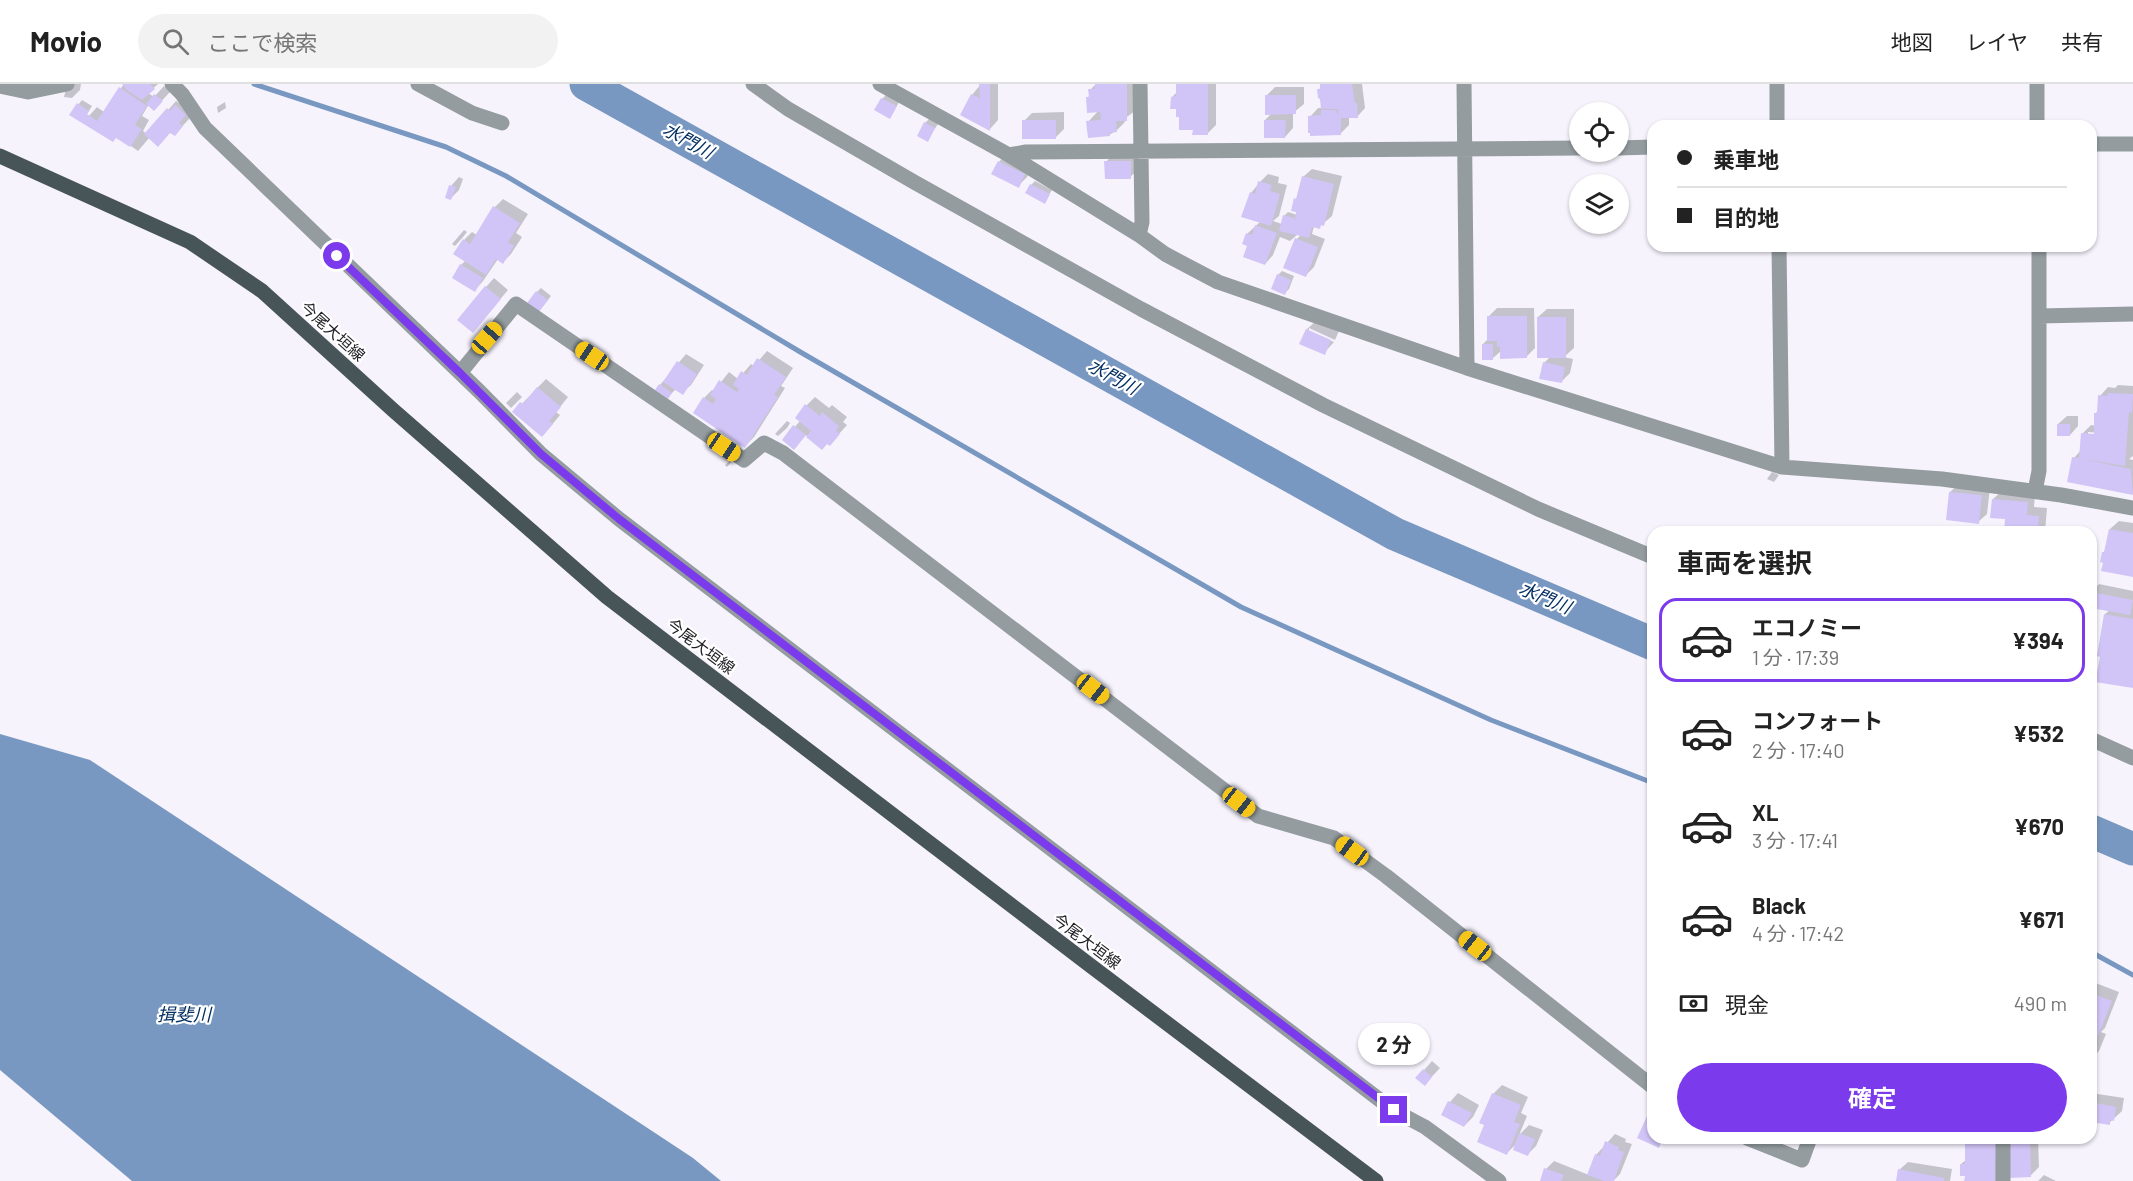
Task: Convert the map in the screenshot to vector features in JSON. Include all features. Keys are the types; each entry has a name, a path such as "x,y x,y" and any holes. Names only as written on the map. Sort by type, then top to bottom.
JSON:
{"main road":[{"name":"今尾大垣線","path":"0,156 190,242 262,291 393,410 607,597 1376,1181"}],"street":[{"path":"0,86 28,92 68,84"},
{"path":"172,84 182,94 205,128 541,454 619,519 1384,1103 1425,1127 1499,1181"},
{"path":"418,84 440,88 472,113 502,123"},
{"path":"753,84 788,109 1141,309 1282,383 1538,509 1647,554"},
{"path":"880,84 1009,155 1139,235 1165,254 1218,282 1467,368 1782,467 1942,479 2035,491 2133,508"},
{"path":"1139,235 1142,222 1139,150 1140,84"},
{"path":"1464,84 1467,368"},
{"path":"1777,84 1777,120"},
{"path":"2037,84 2037,120"},
{"path":"2097,144 2133,144"},
{"path":"1629,148 1647,147"},
{"path":"1009,155 1026,152 1139,150 1569,148"},
{"path":"1779,252 1782,467"},
{"path":"2035,491 2039,471 2039,252"},
{"path":"460,373 516,304 744,460 764,443 783,453 1258,816 1334,838 1386,876 1647,1082"},
{"path":"2039,316 2133,314"},
{"path":"2097,743 2133,758"},
{"path":"1762,1144 1802,1160 1808,1144"},
{"path":"2003,1144 2003,1181"}],"water":[{"name":"揖斐川","path":"0,734 90,760 693,1158 721,1181 132,1181 0,1070"}],"building":[{"path":"122,84 150,84 155,89 142,100"},
{"path":"979,84 990,84 990,131 960,115 971,94 980,98"},
{"path":"1095,84 1127,84 1127,121 1116,121 1117,132 1109,133 1110,136 1088,138 1086,121 1101,120 1100,112 1087,113 1088,89 1095,89"},
{"path":"1176,84 1208,84 1208,135 1192,135 1193,130 1179,130 1179,117 1176,117 1176,109 1170,109 1171,97 1176,96"},
{"path":"1320,84 1352,84 1358,118 1341,118 1341,135 1310,136 1308,133 1308,116 1321,115 1321,110 1336,110 1338,115 1338,109 1321,109 1317,89 1320,89"},
{"path":"119,87 147,106 135,125 142,129 130,147 116,138 113,142 69,115 77,103 89,111 87,114 97,121"},
{"path":"154,94 163,101 154,111 146,104"},
{"path":"1265,95 1296,95 1296,114 1265,115"},
{"path":"881,98 897,106 890,119 874,110"},
{"path":"175,105 186,115 179,123 183,126 175,136 170,133 158,147 144,134 167,108 170,111"},
{"path":"1022,120 1056,120 1056,139 1022,139"},
{"path":"1264,120 1286,120 1285,138 1264,138"},
{"path":"924,122 935,128 928,142 917,136"},
{"path":"998,161 1025,174 1019,188 991,174"},
{"path":"1104,161 1131,161 1131,179 1105,179"},
{"path":"1302,176 1334,184 1324,226 1321,225 1320,229 1312,227 1309,238 1279,231 1283,215 1295,220 1296,212 1291,211"},
{"path":"1258,181 1272,185 1270,191 1280,194 1271,226 1241,217 1250,192 1255,194"},
{"path":"1030,184 1050,194 1045,204 1025,193"},
{"path":"449,185 456,187 451,200 445,198"},
{"path":"493,206 520,223 508,242 514,246 503,264 496,259 486,275 453,254 463,239 470,244"},
{"path":"1255,225 1277,233 1265,265 1243,257 1247,246 1242,244 1246,233 1252,235"},
{"path":"1295,238 1318,247 1306,277 1283,268"},
{"path":"460,264 483,278 475,292 452,278"},
{"path":"1277,274 1291,280 1285,295 1271,289"},
{"path":"485,286 501,299 473,333 457,320"},
{"path":"536,291 548,300 539,312 527,303"},
{"path":"1487,316 1527,316 1527,358 1500,359 1500,347 1497,347 1497,341 1487,341"},
{"path":"1537,317 1566,317 1566,358 1537,358"},
{"path":"1306,329 1331,340 1325,355 1299,344"},
{"path":"1482,344 1493,344 1493,360 1482,360"},
{"path":"757,358 786,377 774,395 778,397 745,448 693,413 703,397 713,404 716,399 710,395 719,380 737,392 739,389 733,385 741,371 747,375"},
{"path":"677,361 697,374 683,395 663,382"},
{"path":"1543,362 1565,367 1562,383 1539,379"},
{"path":"659,384 672,393 668,399 655,390"},
{"path":"537,387 561,407 549,421 553,424 542,437 512,412 520,402 523,404"},
{"path":"2108,393 2133,394 2132,413 2129,412 2125,466 2083,459 2131,469 2133,495 2067,482 2072,457 2079,458 2081,433 2094,434 2094,413 2097,413 2098,395 2107,396"},
{"path":"805,404 820,416 822,412 839,426 836,431 840,434 830,446 827,444 822,450 806,437 811,431 795,418"},
{"path":"2057,424 2070,424 2070,436 2057,436"},
{"path":"793,425 806,435 794,450 782,440"},
{"path":"1949,492 1982,495 1979,524 1946,520"},
{"path":"1992,499 2028,502 2027,515 2039,516 2038,526 2004,526 2005,519 1990,518"},
{"path":"2109,529 2133,533 2133,577 2101,571 2103,563 2100,562"},
{"path":"2097,593 2133,600 2130,615 2097,609"},
{"path":"2104,614 2133,619 2133,688 2097,682 2100,657 2097,656"},
{"path":"2097,995 2112,1001 2097,1038"},
{"path":"1423,1069 1432,1077 1425,1086 1415,1078"},
{"path":"1492,1093 1521,1105 1514,1122 1520,1124 1507,1155 1477,1142 1484,1125 1479,1123"},
{"path":"1448,1101 1472,1113 1464,1127 1441,1115"},
{"path":"2097,1103 2116,1107 2114,1121 2110,1120 2110,1125 2097,1123"},
{"path":"1647,1116 1647,1143 1637,1138"},
{"path":"1519,1133 1535,1139 1528,1156 1513,1150"},
{"path":"1605,1141 1619,1147 1618,1150 1624,1152 1614,1181 1604,1181 1587,1175 1595,1154 1600,1156"},
{"path":"1965,1144 1996,1144 1995,1181 1964,1181 1965,1176 1960,1176 1960,1164 1965,1164"},
{"path":"2008,1144 2030,1144 2031,1177 2009,1178"},
{"path":"1544,1168 1564,1175 1561,1181 1540,1181"},
{"path":"1898,1169 1944,1178 1944,1181 1896,1181"}],"waterway":[{"path":"254,84 446,147 506,176 802,353 1241,607 1491,720 1647,781"},
{"name":"水門川","path":"586,84 1395,534 1647,641"},
{"name":"水門川","path":"2097,834 2133,849"},
{"path":"2097,955 2133,975"}],"route":[{"path":"337,256 541,454 619,519 1394,1110"}]}
